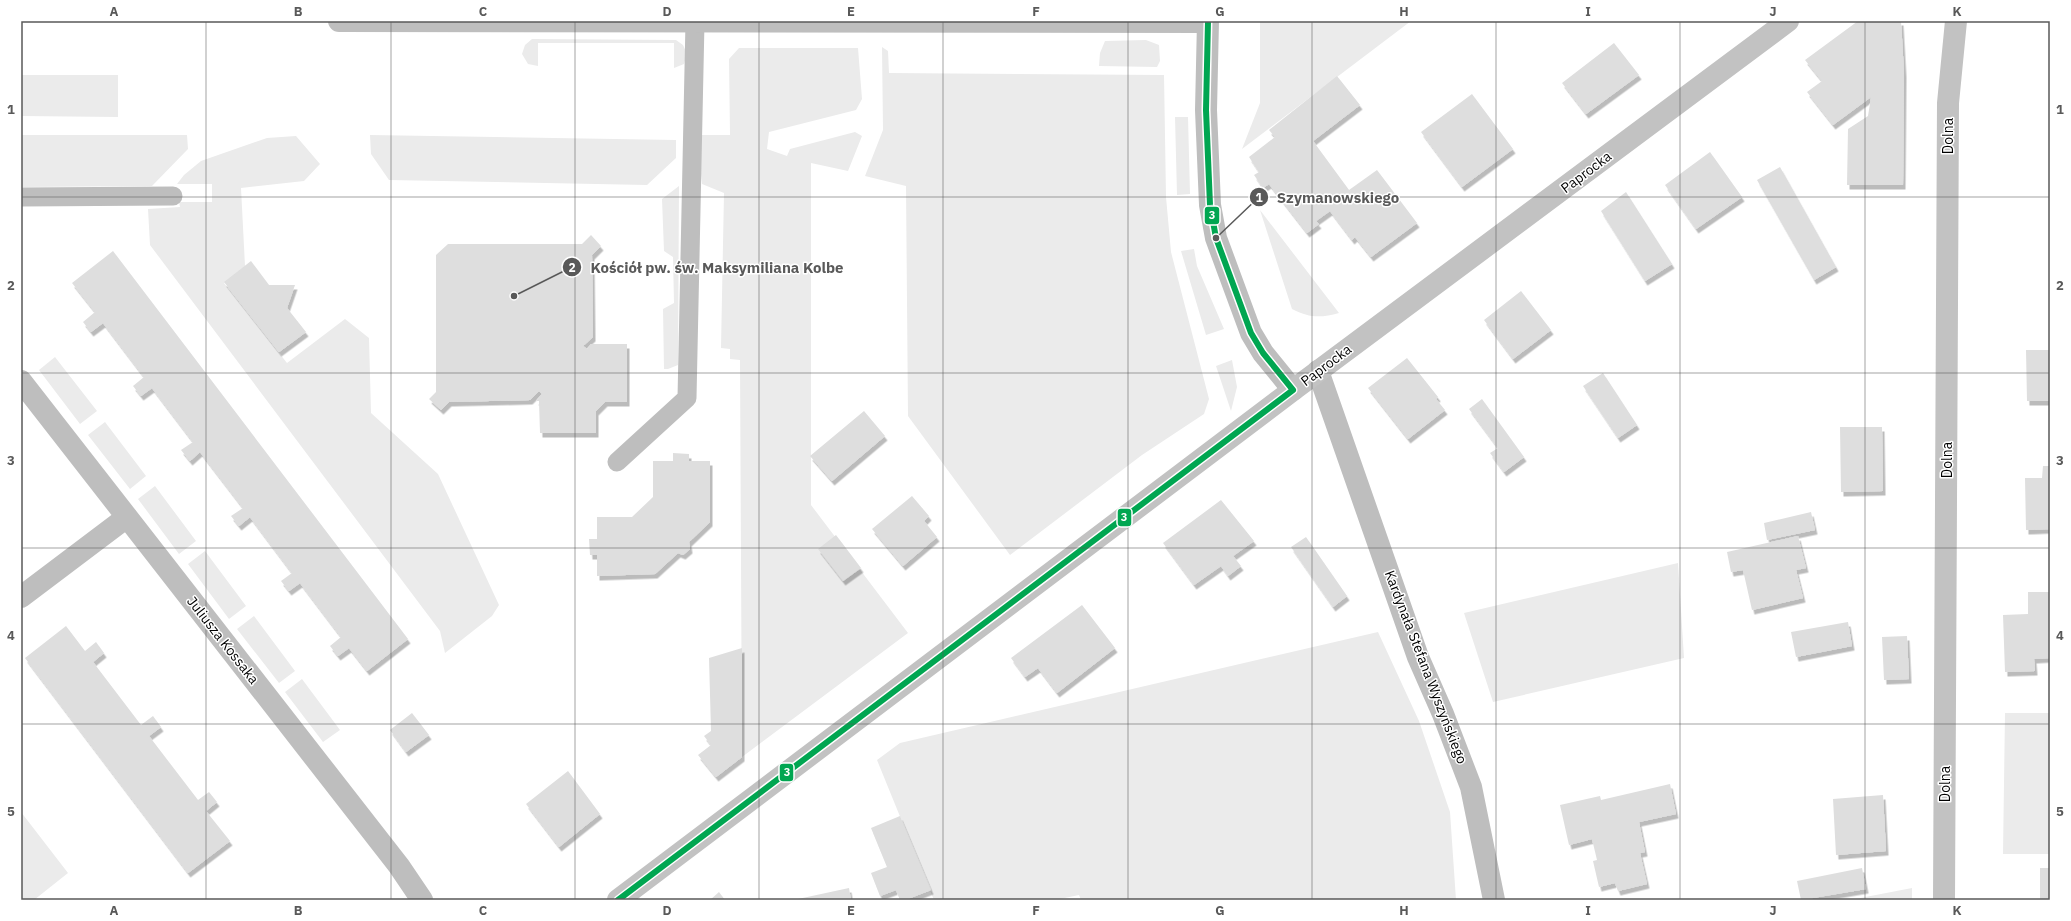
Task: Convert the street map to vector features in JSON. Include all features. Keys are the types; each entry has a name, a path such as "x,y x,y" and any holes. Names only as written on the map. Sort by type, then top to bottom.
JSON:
{"street":[{"path":"339,21 1208,22 1206,110 1210,205 1216,238 1251,332 1263,353 1293,390"},
{"name":"Paprocka","path":"618,900 1318,371 1788,21"},
{"name":"Dolna","path":"1944,900 1948,103 1956,21"},
{"name":"Kardynała Stefana Wyszyńskiego","path":"1318,371 1418,657 1443,714 1471,787 1494,900"},
{"name":"Juliusza Kossaka","path":"21,381 399,866 422,900"},
{"path":"21,597 128,517"}],"lane":[{"path":"617,462 687,398 695,22"},
{"path":"21,197 172,196"}],"shaded area":[{"path":"1260,21 1411,21 1242,149 1260,103"},
{"path":"532,39 676,40 683,45 687,54 684,64 674,68 674,43 538,43 538,66 528,64 522,54 525,45"},
{"path":"1146,40 1159,45 1160,61 1157,67 1099,66 1100,53 1105,41"},
{"path":"882,47 888,51 889,73 1164,75 1166,197 1171,252 1209,399 1204,414 1142,455 1010,555 908,416 906,186 865,176 883,130"},
{"path":"739,48 858,48 862,99 856,110 769,132 767,149 787,156 790,149 855,132 862,136 848,171 811,163 811,505 908,633 742,757 740,360 730,359 730,349 721,348 724,193 702,184 697,135 730,135 729,59"},
{"path":"21,75 118,75 118,117 21,116"},
{"path":"1175,117 1188,117 1190,194 1177,195"},
{"path":"21,135 187,135 188,149 152,186 21,187"},
{"path":"370,135 676,140 676,158 647,185 389,180 371,154"},
{"path":"296,136 320,164 304,181 241,188 245,266 224,283 287,363 345,319 369,338 371,413 438,474 499,605 492,616 445,653 440,631 150,245 148,209 180,207 179,202 212,202 212,184 177,184 184,175 201,161 267,138"},
{"path":"679,186 678,365 664,369 663,309 674,303 673,257 664,251 662,199"},
{"path":"1260,210 1339,313 1326,316 1310,316 1292,309"},
{"path":"1194,249 1197,266 1224,329 1206,335 1181,251"},
{"path":"55,357 97,411 80,424 39,370"},
{"path":"1232,360 1237,387 1231,411 1216,366"},
{"path":"105,422 146,476 130,489 88,435"},
{"path":"155,486 196,541 179,554 138,499"},
{"path":"205,551 246,606 229,619 188,564"},
{"path":"1678,563 1684,658 1493,702 1464,613"},
{"path":"254,616 295,671 279,683 237,629"},
{"path":"1378,632 1419,721 1450,812 1456,900 1081,900 1079,895 1055,900 934,900 877,760 900,743"},
{"path":"302,679 340,730 323,742 285,692"},
{"path":"2005,713 2050,713 2050,854 2003,854"},
{"path":"21,812 68,873 34,900 21,900"},
{"path":"1912,888 1912,900 1850,900"}],"building":[{"path":"1858,21 1901,21 1904,73 1903,185 1847,185 1848,129 1868,116 1871,97 1833,125 1807,92 1822,81 1805,60"},
{"path":"1614,43 1639,75 1586,114 1562,83"},
{"path":"1337,76 1360,105 1313,141 1349,190 1377,170 1417,223 1371,257 1355,237 1352,240 1330,211 1316,221 1319,224 1307,233 1269,184 1263,188 1254,175 1259,172 1249,157 1275,137 1269,130"},
{"path":"1472,94 1513,149 1462,187 1421,132"},
{"path":"1710,152 1742,197 1696,229 1665,185"},
{"path":"1780,167 1836,267 1814,280 1757,180"},
{"path":"1626,192 1672,264 1645,281 1601,211"},
{"path":"591,235 601,246 592,255 593,337 583,346 587,349 591,344 627,344 627,402 605,402 596,411 596,433 540,433 539,401 536,401 542,394 539,391 530,400 449,402 441,410 429,399 436,392 436,255 448,244 582,244"},
{"path":"113,251 408,639 367,671 349,648 338,656 330,646 341,637 300,583 289,591 281,581 292,573 250,517 239,526 231,516 243,508 200,452 190,461 181,450 193,442 152,388 141,396 133,386 144,377 103,323 91,332 83,322 95,312 72,283"},
{"path":"251,261 269,285 295,285 287,308 306,332 279,352 224,282"},
{"path":"1521,291 1551,330 1513,359 1484,320"},
{"path":"2026,350 2050,350 2050,401 2027,401"},
{"path":"1407,358 1438,397 1436,399 1445,410 1408,439 1368,388"},
{"path":"1603,373 1637,425 1618,438 1583,386"},
{"path":"1482,399 1524,457 1504,472 1490,453 1498,448 1469,409"},
{"path":"864,411 885,436 832,481 810,456"},
{"path":"1840,427 1882,427 1883,491 1841,492"},
{"path":"673,453 689,454 689,461 710,461 710,522 689,542 690,549 683,555 678,553 655,574 597,576 597,555 590,555 589,539 597,539 597,517 632,517 653,497 653,461 673,461"},
{"path":"2043,466 2050,466 2050,529 2026,530 2025,478 2042,478"},
{"path":"912,496 929,516 924,521 937,537 903,566 872,529"},
{"path":"1221,500 1254,541 1233,556 1241,566 1228,576 1221,566 1194,585 1163,543"},
{"path":"1811,512 1815,530 1767,540 1764,523"},
{"path":"836,535 861,568 843,581 818,549"},
{"path":"1798,536 1806,568 1796,570 1803,598 1752,610 1743,570 1731,572 1727,552"},
{"path":"1306,537 1347,596 1333,607 1291,547"},
{"path":"2028,592 2050,592 2050,658 2034,659 2035,671 2005,672 2003,615 2028,614"},
{"path":"1082,605 1115,648 1057,693 1038,668 1025,677 1011,658"},
{"path":"1848,622 1852,646 1796,657 1791,632"},
{"path":"66,626 85,651 96,642 104,653 93,662 141,725 153,716 161,727 149,736 198,800 209,792 217,802 206,811 230,841 188,873 25,658"},
{"path":"1907,636 1909,679 1884,680 1882,637"},
{"path":"742,648 742,757 716,777 698,755 711,745 704,736 711,731 709,658"},
{"path":"412,713 429,735 406,752 390,730"},
{"path":"568,771 600,814 559,847 526,804"},
{"path":"1670,784 1676,814 1639,822 1645,852 1640,853 1647,884 1618,891 1615,883 1599,887 1593,861 1597,860 1592,839 1569,845 1560,805 1600,796 1601,800"},
{"path":"1883,795 1886,851 1836,855 1833,799"},
{"path":"900,816 931,890 905,900 900,900 896,890 880,896 871,873 887,867 871,828"},
{"path":"1862,868 1866,889 1801,900 1797,881"},
{"path":"2040,868 2050,868 2050,900 2040,900"},
{"path":"849,888 851,900 798,900 798,899"},
{"path":"719,892 725,900 710,900"}],"transit line":[{"name":"3","path":"1208,21 1206,110 1210,205 1216,238 1251,333 1263,353 1293,390"},
{"name":"3","path":"618,900 1293,390"}],"place":[{"name":"Szymanowskiego","path":"1216,238"},
{"name":"Kościół pw. św. Maksymiliana Kolbe","path":"514,296"}]}
